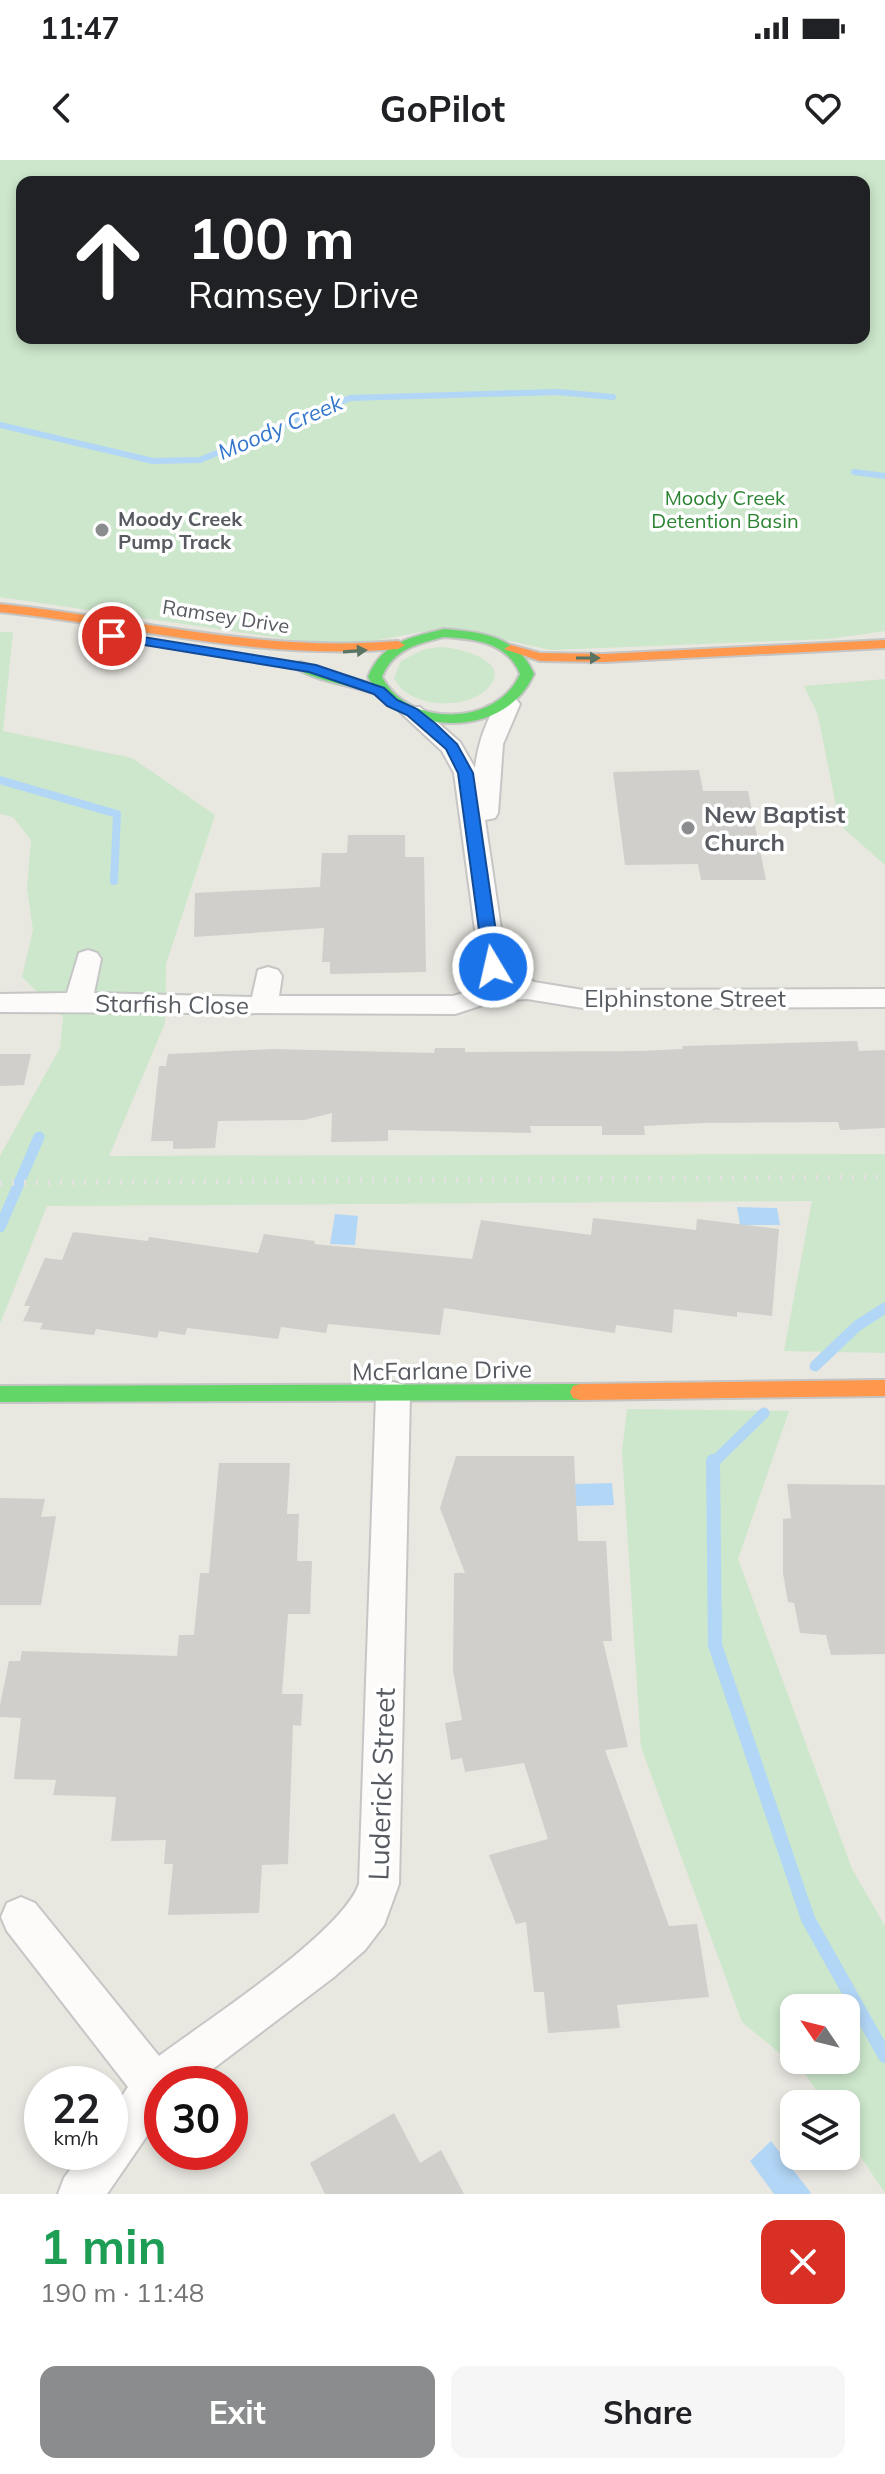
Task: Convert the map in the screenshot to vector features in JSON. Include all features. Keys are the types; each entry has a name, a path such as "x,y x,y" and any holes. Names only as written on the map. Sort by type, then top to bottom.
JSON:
{"main road":[{"name":"Ramsey Drive","path":"0,608 74,615 311,651 362,652 398,645"},
{"name":"Ramsey Drive","path":"0,621 56,627 311,668 379,691"},
{"path":"549,683 488,713 463,718 412,712 392,703 379,691 375,679 376,666 384,655 398,645 419,637 444,633 481,637 540,657 604,658 885,644"},
{"path":"511,649 527,669 527,681 515,698"},
{"path":"575,677 885,658"},
{"name":"McFarlane Drive","path":"0,1394 393,1395 885,1388"}],"street":[{"path":"481,883 488,762 493,729 515,698"},
{"path":"412,712 452,747 466,773 493,967 475,999"},
{"path":"79,1002 88,959"},
{"name":"Elphinstone Street","path":"493,967 527,990 583,999 885,998"},
{"name":"Starfish Close","path":"264,1006 268,976"},
{"name":"Starfish Close","path":"0,1003 455,1005 493,992 527,990"},
{"name":"Luderick Street","path":"181,2066 350,1935 370,1911 379,1884 393,1395"},
{"path":"21,1917 144,2072"},
{"name":"Luderick Street","path":"128,2126 144,2102"},
{"name":"Luderick Street","path":"80,2194 97,2170"}],"green space":[{"name":"Moody Creek Detention Basin","path":"0,160 885,160 885,631 828,639 551,650 447,627 341,647 0,597"},
{"path":"0,632 13,632 3,731 132,758 215,815 166,964 165,1023 109,1156 885,1154 885,1353 784,1351 812,1201 47,1206 0,1324 0,1156 60,1048 63,1017 22,977 33,930 27,888 31,840 13,817 0,814"},
{"path":"441,647 471,653 489,664 494,671 494,679 487,689 465,701 437,703 411,695 401,688 394,678 401,661 425,649"},
{"path":"885,679 885,865 840,825 818,715 804,686"},
{"path":"627,1409 789,1411 738,1559 852,1869 885,1926 885,2193 860,2156 860,2090 816,2090 805,2074 860,2074 860,1994 780,1994 780,2053 742,2022 641,1747 622,1451"}],"water":[{"path":"737,1207 777,1208 780,1225 740,1225"},
{"path":"335,1214 358,1216 355,1245 330,1244"},
{"path":"612,1483 614,1505 576,1506 575,1484"},
{"path":"771,2141 780,2153 780,2170 793,2170 811,2193 774,2194 750,2161"}],"building":[{"name":"New Baptist Church","path":"699,770 703,791 748,791 766,880 701,880 698,864 625,865 613,772"},
{"path":"348,835 405,835 405,857 424,857 426,972 330,974 330,962 322,962 324,928 194,937 195,893 320,887 322,853 347,853"},
{"path":"857,1041 859,1051 885,1050 885,1128 840,1130 838,1122 704,1123 644,1126 645,1135 602,1135 602,1126 530,1126 531,1133 388,1130 388,1141 331,1142 332,1113 304,1120 218,1121 215,1148 173,1149 173,1141 151,1141 159,1066 166,1066 168,1054 274,1049 434,1053 435,1048 465,1048 465,1052 641,1051 683,1049 682,1046"},
{"path":"0,1054 31,1054 24,1085 0,1086"},
{"path":"593,1218 696,1230 697,1219 779,1229 772,1316 737,1312 737,1317 674,1309 672,1333 616,1325 615,1333 444,1308 440,1335 328,1324 326,1333 281,1327 278,1339 187,1328 185,1335 159,1331 157,1338 96,1329 94,1335 40,1329 43,1323 23,1321 30,1306 24,1306 45,1258 62,1260 73,1232 148,1241 149,1237 258,1253 264,1234 315,1241 314,1244 472,1259 481,1220 591,1235"},
{"path":"456,1456 574,1456 578,1541 606,1541 612,1641 603,1641 628,1747 605,1750 669,1926 697,1924 709,1997 617,2005 620,2028 548,2033 544,1992 534,1992 526,1922 516,1924 489,1855 548,1839 524,1763 465,1772 462,1758 451,1760 445,1723 462,1720 453,1671 454,1573 465,1573 440,1508"},
{"path":"219,1463 290,1463 287,1514 299,1514 297,1561 312,1561 310,1614 288,1614 282,1694 303,1694 301,1726 293,1725 288,1864 262,1865 259,1913 168,1915 173,1864 164,1864 166,1840 111,1841 116,1797 53,1795 56,1780 14,1779 21,1718 0,1717 0,1705 9,1661 20,1661 22,1651 177,1656 179,1635 194,1635 200,1573 209,1573"},
{"path":"787,1484 885,1485 885,1654 831,1655 826,1635 800,1633 794,1603 788,1602 783,1573 783,1519 791,1518"},
{"path":"0,1498 45,1499 41,1517 56,1516 41,1605 0,1605"},
{"path":"394,2113 420,2163 441,2150 464,2194 325,2194 310,2163"}],"waterway":[{"name":"Moody Creek","path":"0,425 153,461 200,460 350,398 557,392 613,397"},
{"name":"Moody Creek","path":"854,472 885,476"},
{"path":"0,780 117,814 114,881"},
{"path":"0,1227 39,1137"},
{"path":"815,1366 857,1326 885,1308"},
{"path":"713,1463 764,1413"},
{"path":"713,1463 715,1645 808,1919 885,2056"}],"railway":[{"path":"0,1183 885,1177"}],"traffic: fast":[{"path":"444,633 482,637 515,653 527,674 519,692 505,705 463,718 418,713 398,705 383,691 375,677 380,666 393,650 402,645 444,633"},
{"path":"300,666 379,691"},
{"path":"0,1394 580,1392"}],"traffic: slow":[{"path":"0,608 249,644 349,649 398,645"},
{"path":"511,649 540,657 604,658 885,644"},
{"path":"580,1392 885,1388"}],"place":[{"name":"Moody Creek Pump Track","path":"102,530"},
{"name":"New Baptist Church","path":"688,828"}],"route":[{"path":"112,636 311,668 379,691 392,703 412,712 431,727 452,747 466,773 493,967"}]}
